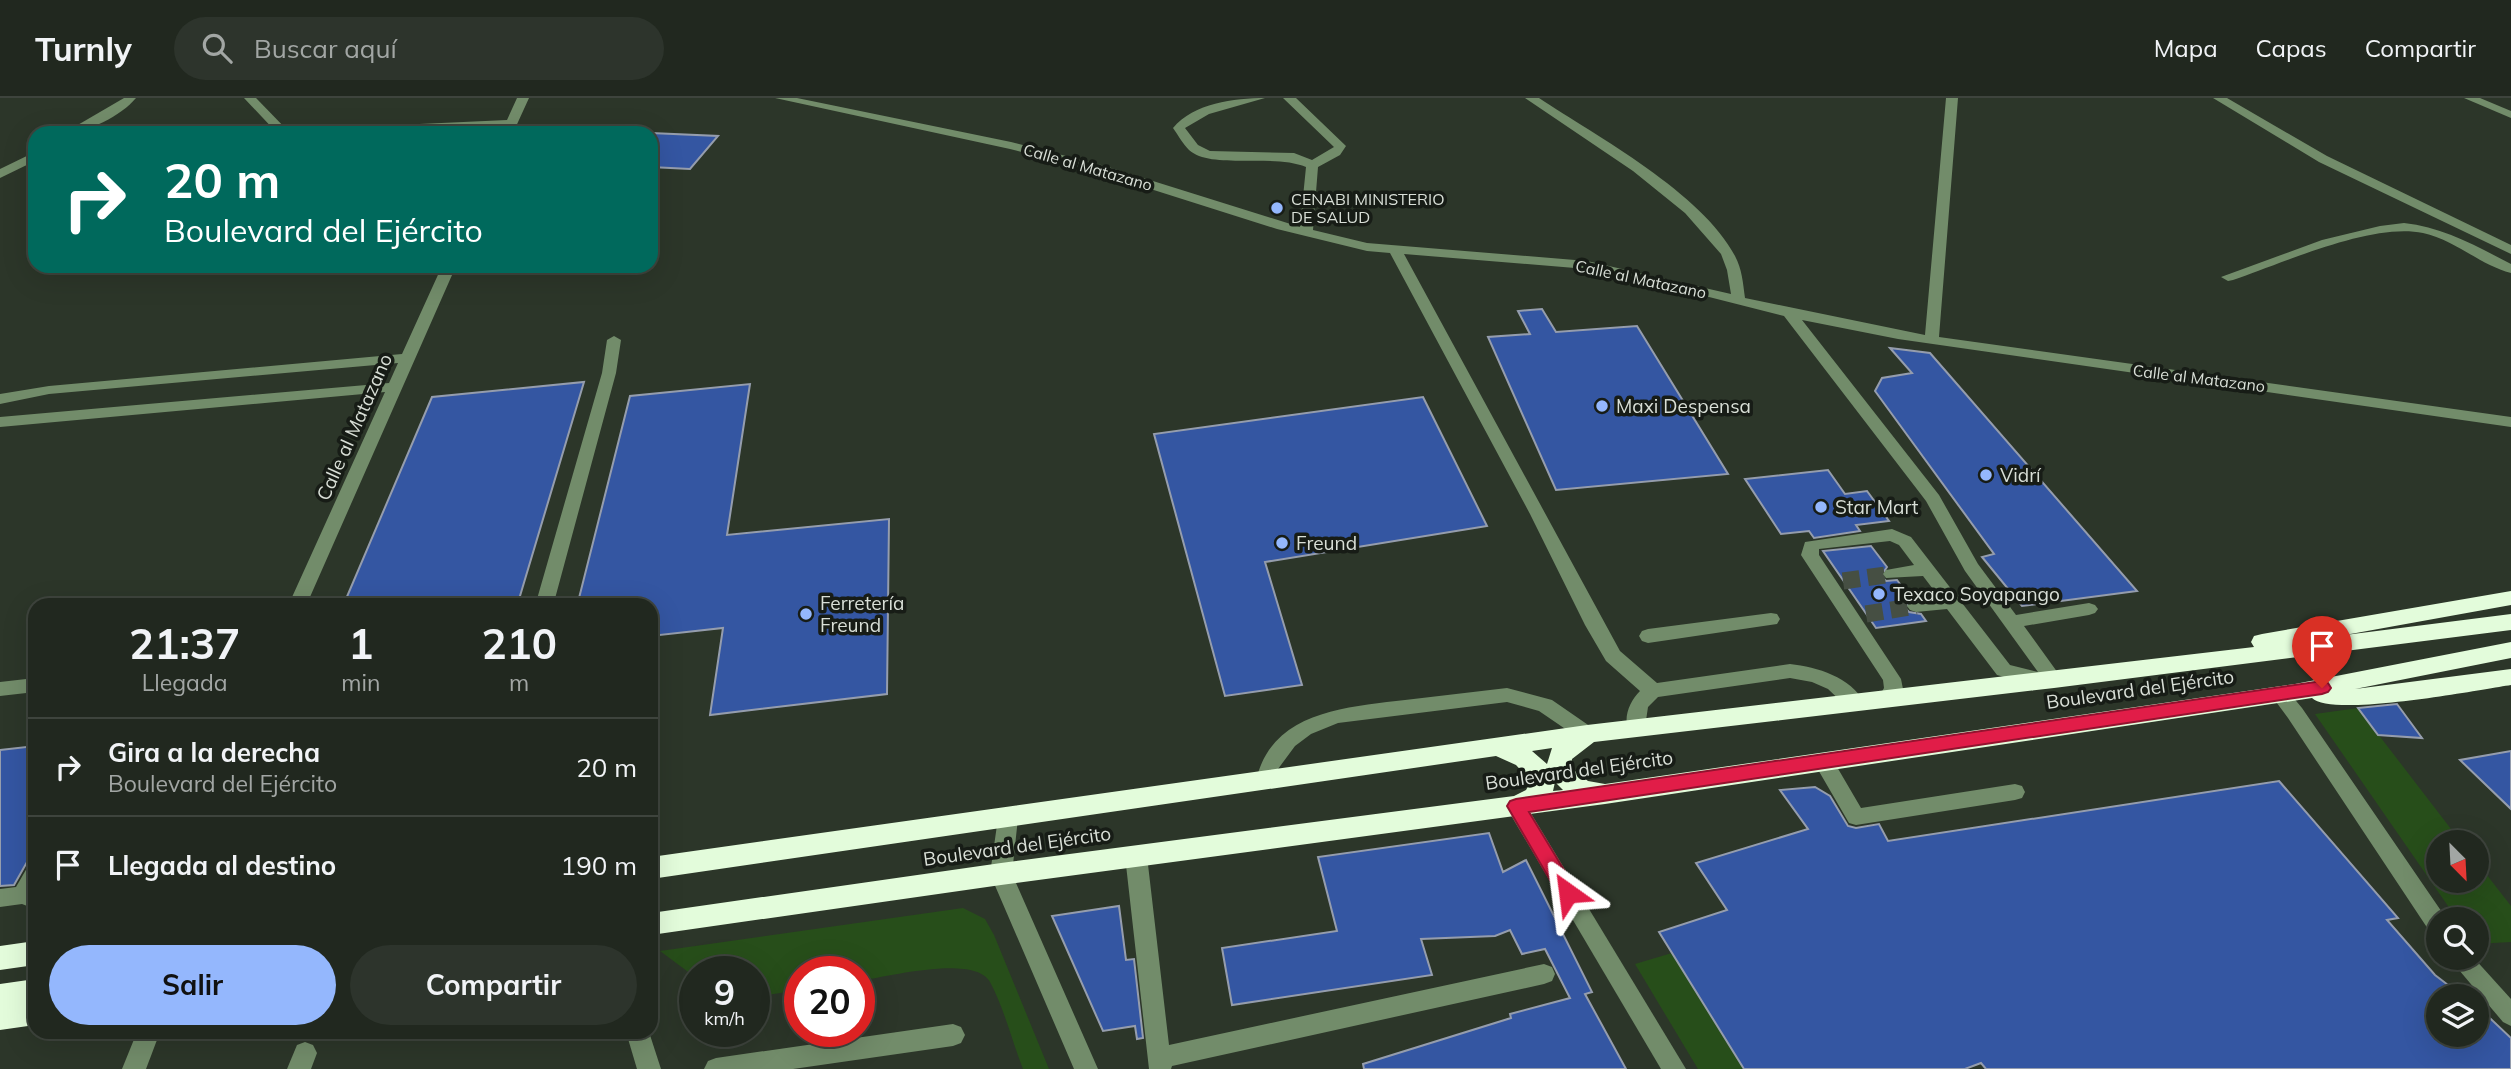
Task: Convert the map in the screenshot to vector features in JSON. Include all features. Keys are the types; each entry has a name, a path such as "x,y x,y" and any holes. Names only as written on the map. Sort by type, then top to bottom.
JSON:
{"highway":[{"path":"2157,668 2297,634 2511,598"},
{"name":"Boulevard del Ejército","path":"658,867 1587,734 2157,668 2511,622"},
{"name":"Boulevard del Ejército","path":"658,923 1000,874 1605,794 2288,694 2511,650"},
{"path":"2288,694 2356,698 2511,677"},
{"path":"1587,734 1560,755 1559,769 1569,782 1579,788 1605,794"},
{"path":"1495,748 1528,758 1542,775 1543,784 1535,797 1516,806"},
{"path":"0,958 28,954"},
{"path":"0,996 28,992"},
{"path":"0,1017 28,1013"}],"street":[{"path":"84,126 124,105 130,98"},
{"path":"250,98 277,126"},
{"path":"510,126 523,98"},
{"name":"Calle al Matazano","path":"781,98 1011,146 1101,169 1306,232 1367,247 1587,265 1647,277 1789,313 1932,340 2511,422"},
{"path":"1259,98 1198,115 1184,122 1179,128 1194,148 1208,155 1294,157 1312,165"},
{"path":"1289,98 1340,146 1336,152 1312,165"},
{"path":"1531,98 1666,191 1696,217 1728,254 1736,279 1738,300"},
{"path":"1932,340 1952,98"},
{"path":"2219,98 2323,159 2511,250"},
{"path":"2470,98 2511,114"},
{"path":"0,174 28,160"},
{"path":"1306,232 1312,165"},
{"path":"2228,277 2365,232 2402,227 2422,229 2443,236 2511,269"},
{"path":"1395,249 1538,514 1594,625 1613,656 1653,691"},
{"name":"Calle al Matazano","path":"301,598 446,273"},
{"path":"1789,313 1933,499 1972,567 2051,680"},
{"path":"546,598 609,373 614,340"},
{"path":"0,399 49,390 409,358"},
{"path":"0,422 396,387"},
{"path":"1887,700 1894,689 1892,679 1858,615 1836,582 1810,555 1811,547 1817,544 1892,535 1905,541 2004,670 2051,680"},
{"path":"1892,574 1927,570"},
{"path":"1916,606 1952,602"},
{"path":"2009,622 2089,609"},
{"path":"1648,636 1771,619"},
{"path":"1636,729 1635,715 1639,701 1653,691 1790,671 1807,672 1826,678 1842,688 1855,704"},
{"path":"0,689 28,686"},
{"path":"2288,694 2295,713 2426,907"},
{"path":"1266,781 1273,761 1288,741 1318,722 1348,714 1507,695 1545,705 1587,734"},
{"path":"1823,761 1856,817 2015,792"},
{"path":"1516,806 1674,1069"},
{"path":"1008,818 1000,874 1086,1069"},
{"path":"1136,856 1160,1063 1544,974"},
{"path":"0,898 28,898"},
{"path":"2471,970 2511,1015"},
{"path":"716,1069 953,1035"},
{"path":"134,1069 146,1039"},
{"path":"639,1039 649,1069"}],"green space":[{"path":"2358,708 2452,830 2426,830 2426,874 2315,714"},
{"path":"2489,878 2511,906 2511,942 2489,943 2489,907 2449,907 2439,893 2489,893"},
{"path":"963,908 985,919 994,935 1049,1069 1023,1069 990,982 981,974 967,969 949,968 875,978 875,956 784,956 784,992 770,995 770,956 679,956 679,965 660,951"},
{"path":"1672,953 1744,1069 1698,1069 1635,964"}],"building":[{"path":"658,133 718,136 690,169 658,167"},
{"name":"Maxi Despensa","path":"1542,309 1556,332 1637,326 1728,474 1556,490 1488,337 1530,334 1518,311"},
{"name":"Vidrí","path":"1890,348 1930,353 2137,591 2022,606 1982,557 1994,554 1875,391 1882,378 1912,373"},
{"path":"584,382 519,598 346,598 432,397"},
{"path":"750,384 727,535 889,519 887,694 710,715 723,628 658,635 658,598 579,598 630,396"},
{"name":"Freund","path":"1423,397 1487,526 1265,562 1302,685 1225,696 1154,434"},
{"name":"Star Mart","path":"1828,470 1845,494 1867,491 1889,521 1856,525 1860,531 1814,538 1809,531 1781,534 1745,479"},
{"name":"Texaco Soyapango","path":"1871,546 1887,567 1881,576 1886,581 1897,580 1911,599 1905,608 1909,612 1921,614 1926,621 1876,628 1823,551"},
{"path":"2397,704 2422,738 2378,735 2358,708"},
{"path":"28,747 28,860 14,885 0,886 0,750"},
{"path":"2511,751 2511,809 2460,760"},
{"path":"2279,781 2398,918 2387,920 2426,965 2426,970 2431,970 2447,984 2426,984 2426,1047 2489,1047 2489,1017 2511,1038 2511,1069 1986,1069 1981,1063 1965,1069 1744,1069 1659,932 1727,910 1696,863 1808,829 1780,790 1815,787 1830,796 1848,826 1856,828 1879,824 1888,841"},
{"path":"1489,833 1503,872 1526,860 1592,992 1585,994 1626,1069 1364,1069 1363,1064 1511,1018 1510,1014 1570,998 1545,949 1522,954 1510,930 1495,936 1421,939 1432,975 1232,1005 1222,948 1337,931 1318,857"},
{"path":"1119,906 1126,960 1134,959 1143,1038 1137,1039 1135,1026 1103,1031 1052,916"}],"tunnel":[{"path":"1843,581 1892,574"},
{"path":"1866,614 1916,606"}],"place":[{"name":"CENABI MINISTERIO DE SALUD","path":"1277,208"},
{"name":"Maxi Despensa","path":"1602,406"},
{"name":"Vidrí","path":"1986,475"},
{"name":"Star Mart","path":"1821,507"},
{"name":"Freund","path":"1282,543"},
{"name":"Texaco Soyapango","path":"1879,594"},
{"name":"Ferretería Freund","path":"806,614"}],"route":[{"path":"1568,893 1516,806 2322,688"}]}
